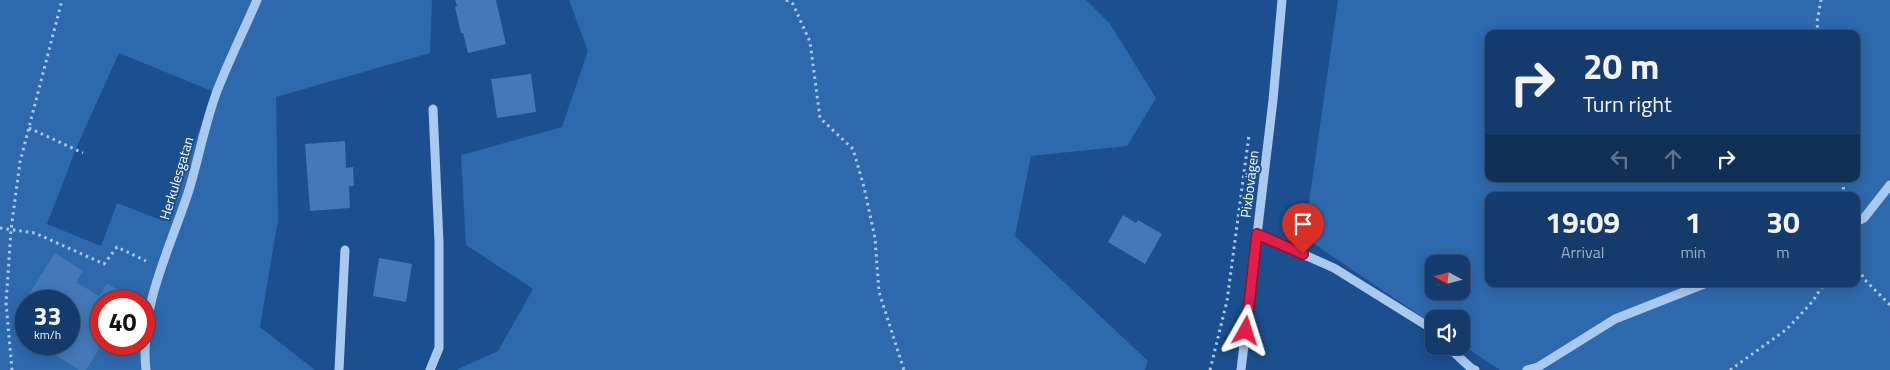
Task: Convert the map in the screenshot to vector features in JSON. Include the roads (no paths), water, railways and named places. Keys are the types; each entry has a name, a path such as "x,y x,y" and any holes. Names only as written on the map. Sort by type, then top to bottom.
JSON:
{"street":[{"name":"Herkulesgatan","path":"146,370 145,350 150,305 158,275 189,190 217,92 257,0"},
{"name":"Pixbovägen","path":"1242,370 1282,0"},
{"path":"430,370 439,348 439,242 433,108"},
{"path":"1860,220 1864,218 1890,185"},
{"path":"1257,234 1334,268 1425,325"},
{"path":"339,370 345,250"},
{"path":"1527,370 1538,367 1615,319 1696,287"},
{"path":"1457,355 1475,370"}]}
